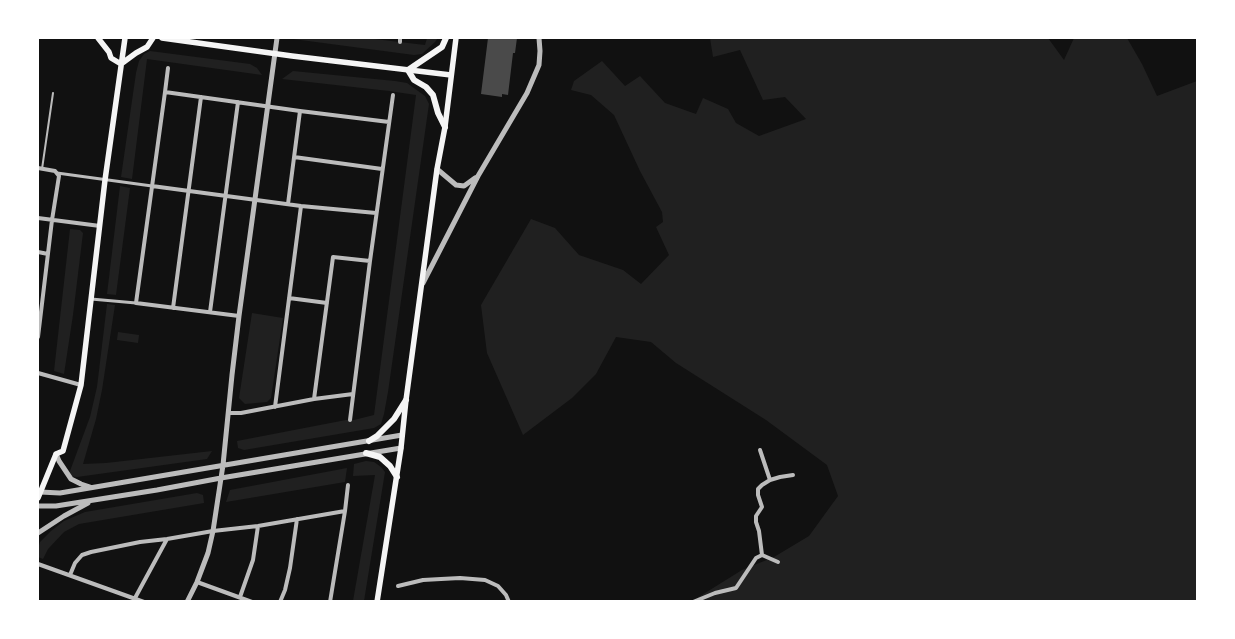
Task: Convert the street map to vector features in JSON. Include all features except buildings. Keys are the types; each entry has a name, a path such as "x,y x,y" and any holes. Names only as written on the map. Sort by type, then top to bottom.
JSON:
{"main road":[{"path":"98,38 109,52 111,58 122,64"},
{"path":"39,495 40,484 56,454 63,451 81,384 105,180 125,38"},
{"path":"122,64 146,47 153,38"},
{"path":"162,38 451,75"},
{"path":"408,70 442,47 446,38"},
{"path":"377,602 397,477 456,38"},
{"path":"408,70 414,80 426,87 433,95 438,113 445,127"},
{"path":"368,441 377,436 394,419 406,400"},
{"path":"366,453 380,457 390,466 397,477"}],"street":[{"path":"187,602 208,553 213,532 223,465 239,316 277,38"},
{"path":"422,284 478,176 527,92 539,65 539,38"},
{"path":"136,303 168,68"},
{"path":"165,92 389,122"},
{"path":"350,420 393,95"},
{"path":"173,308 201,97"},
{"path":"210,312 238,102"},
{"path":"288,204 300,111"},
{"path":"294,157 382,169"},
{"path":"40,168 57,173 105,180 301,206 376,213"},
{"path":"437,169 456,185 464,186 478,176"},
{"path":"38,337 59,176 57,173"},
{"path":"275,407 301,206"},
{"path":"38,218 100,226"},
{"path":"38,252 48,254"},
{"path":"314,399 333,257 370,261"},
{"path":"91,298 239,316"},
{"path":"289,298 327,303"},
{"path":"38,373 81,384"},
{"path":"228,414 353,394"},
{"path":"39,495 91,488 402,435"},
{"path":"38,506 56,506 95,500 401,448"},
{"path":"760,450 770,480"},
{"path":"56,454 71,479 91,488"},
{"path":"762,555 756,522 756,516 762,507 758,489 770,480 793,475"},
{"path":"330,602 348,485"},
{"path":"38,533 78,507 95,500"},
{"path":"70,575 75,563 82,555 91,552 140,542 167,540 345,511"},
{"path":"280,602 290,568 297,519"},
{"path":"240,597 253,560 258,526"},
{"path":"135,598 167,540"},
{"path":"762,555 778,562"},
{"path":"693,602 715,593 736,588 756,558 762,555"},
{"path":"38,564 144,602"},
{"path":"398,586 423,580 460,578 485,580 498,586 510,602"},
{"path":"197,582 252,602"}],"lane":[{"path":"40,168 53,92"}],"shaded area":[{"path":"291,38 366,38 425,45 427,38 438,38 422,54 414,55"},
{"path":"710,38 1048,38 1064,60 1074,38 1127,38 1157,96 1197,81 1197,601 718,602 697,598 742,570 774,557 809,536 838,496 827,465 766,420 676,363 651,342 616,337 596,374 572,398 523,435 487,353 481,305 531,219 555,228 579,255 623,270 641,284 669,255 656,227 663,222 662,212 640,171 614,115 591,95 571,90 574,81 602,61 625,86 640,76 665,103 696,114 703,98 728,109 736,123 759,136 806,119 785,97 763,100 740,50 713,57"},
{"path":"150,51 250,64 257,68 262,75 147,59 132,179 121,177 136,73 139,61 144,54"},
{"path":"293,71 407,83 425,96 429,104 388,392 381,424 374,428 244,450 238,448 237,441 374,415 416,95 282,79"},
{"path":"120,186 130,188 116,295 107,294"},
{"path":"70,229 80,230 83,233 64,374 54,371"},
{"path":"107,304 115,305 102,390 83,464 212,451 207,459 77,477 70,476 70,471 90,417 97,387"},
{"path":"252,313 283,318 271,398 267,402 245,404 239,398"},
{"path":"118,332 139,335 138,343 117,340"},
{"path":"366,461 374,462 385,472 364,601 353,601 375,475 353,476 354,464"},
{"path":"347,468 345,482 226,502 230,490"},
{"path":"197,493 203,495 204,503 79,524 64,532 48,549 43,559 38,557 40,542 51,531 64,521 85,512"}]}
